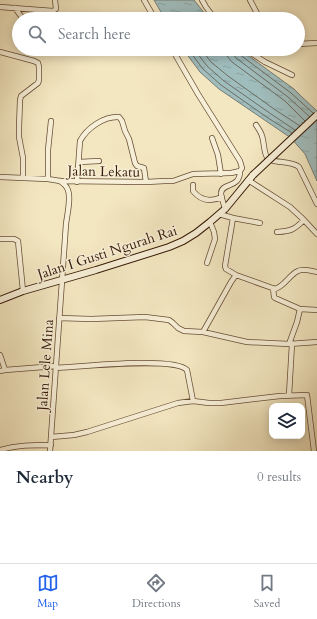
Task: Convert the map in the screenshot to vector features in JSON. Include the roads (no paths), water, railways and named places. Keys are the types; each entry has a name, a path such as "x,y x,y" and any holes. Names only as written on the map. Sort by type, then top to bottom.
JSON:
{"main road":[{"name":"Jalan I Gusti Ngurah Rai","path":"0,300 23,291 62,281 169,246 196,233 225,209 248,180 317,115"}],"street":[{"path":"0,7 53,11 56,9 56,0"},
{"path":"144,0 151,12"},
{"path":"202,0 210,12"},
{"path":"250,0 256,12"},
{"path":"15,8 18,12"},
{"path":"305,44 317,43"},
{"path":"0,52 12,55"},
{"path":"15,56 38,63 40,77 38,82 21,97 19,137 23,158 23,178"},
{"path":"176,56 240,161 242,168 238,181 223,189 221,194 225,209"},
{"path":"256,56 292,75"},
{"path":"77,182 80,141 85,133 98,124 106,119 116,117 119,117 122,121 129,139 135,163 137,166 144,167 145,169 146,182"},
{"path":"48,179 48,150 51,121"},
{"path":"256,125 262,136 266,157 269,160 288,162 297,165 300,168 317,204"},
{"path":"212,138 218,155 221,174"},
{"path":"79,162 99,161"},
{"name":"Jalan Lekatu","path":"0,177 77,182 146,182 173,181 193,174 221,174 240,171"},
{"path":"248,180 290,208 317,234"},
{"name":"Jalan Lele Mina","path":"50,451 69,196 67,188 60,181"},
{"path":"193,185 193,191 200,198 214,200 222,197"},
{"path":"219,214 260,223"},
{"path":"233,218 225,266 226,269 236,276 275,289 279,288 297,271 303,270 317,272"},
{"path":"278,232 289,231 297,228 304,220"},
{"path":"207,263 214,239 214,232 210,222"},
{"path":"0,239 14,239 18,241 23,291"},
{"path":"203,332 231,282 236,276"},
{"path":"273,288 275,298 300,309 317,310"},
{"path":"289,396 291,344 300,309"},
{"path":"59,318 91,319 145,317 169,320 184,331 203,332 247,342 291,344 317,342"},
{"path":"0,355 3,371 144,362 178,365 187,370 193,401"},
{"path":"51,437 87,432 178,402 193,401 221,403 307,395 314,451"},
{"path":"0,450 24,445 51,445"}],"water":[{"path":"154,0 194,0 203,12 161,12"},
{"path":"188,56 249,56 294,89 317,111 317,181 305,154 291,138 219,89 200,72"}]}
